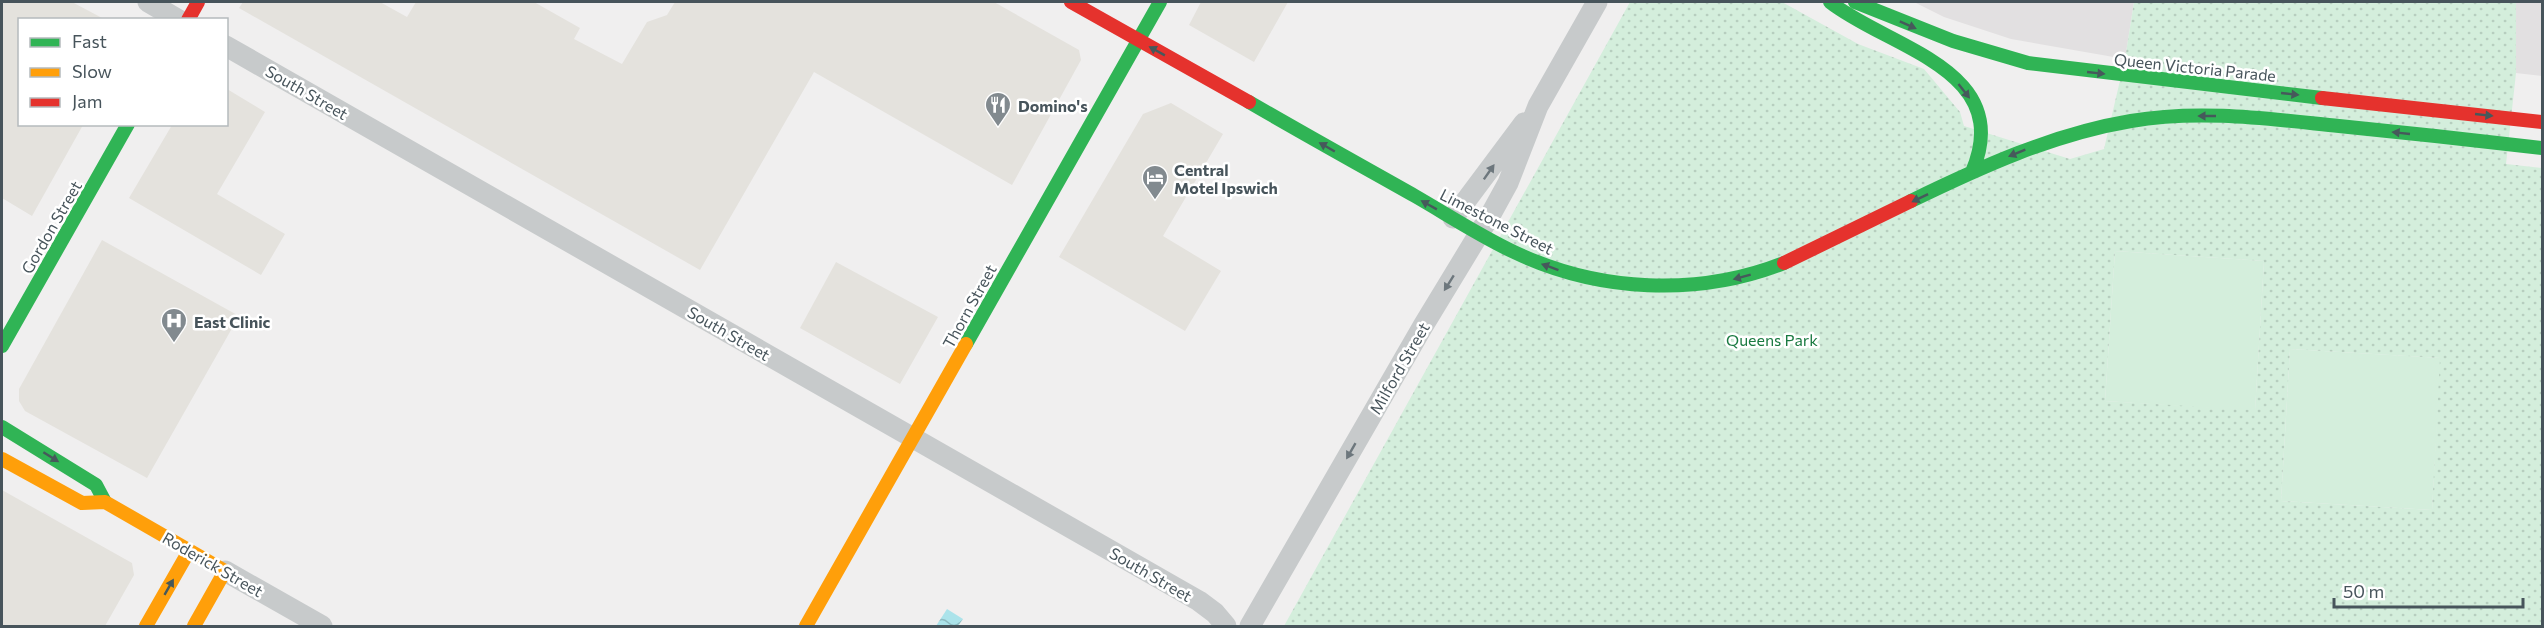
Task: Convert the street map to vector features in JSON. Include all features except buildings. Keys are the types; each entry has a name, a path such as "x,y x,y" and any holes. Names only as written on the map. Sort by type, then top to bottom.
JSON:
{"main road":[{"path":"189,18 198,2"},
{"name":"Limestone Street","path":"1071,2 1480,233 1538,262 1576,275 1627,284 1693,285 1751,274 1794,260 1972,172"},
{"name":"Thorn Street","path":"806,627 1160,2"},
{"path":"1830,2 1869,30 1931,57 1957,83 1976,110 1982,128 1980,151 1972,172"},
{"name":"Queen Victoria Parade","path":"1855,2 1920,30 2013,61 2054,68 2542,122"},
{"path":"1972,172 2058,138 2161,116 2241,117 2542,148"},
{"name":"Gordon Street","path":"2,346 127,126"},
{"name":"Roderick Street","path":"2,427 96,485 105,502 225,571"},
{"name":"Roderick Street","path":"2,459 82,503 105,502"},
{"path":"146,627 189,551"},
{"path":"194,627 225,571"}],"street":[{"path":"148,2 176,18"},
{"name":"Milford Street","path":"1250,627 1508,183 1538,106 1596,2"},
{"name":"South Street","path":"228,47 1199,601 1215,613 1226,627"},
{"name":"Milford Street","path":"1453,218 1538,106"},
{"name":"Roderick Street","path":"225,571 322,627"}],"shaded area":[{"path":"2,2 72,2 102,18 18,18 18,126 82,126 32,216 2,198"},
{"path":"243,2 380,2 407,17 416,2 534,2 580,28 574,39 622,64 647,22 667,15 675,2 994,2 1079,50 1081,60 1012,185 814,72 700,270 239,8"},
{"path":"1201,2 1288,2 1254,62 1189,25"},
{"path":"1914,2 2134,2 2125,59 2011,39 1944,17"},
{"path":"2516,2 2542,2 2542,76 2516,73"},
{"path":"228,90 265,112 217,194 285,234 261,275 129,198 171,126 228,126"},
{"path":"1171,103 1223,134 1163,236 1221,271 1185,331 1059,257 1143,114"},
{"path":"102,240 239,316 147,478 25,411 19,401 19,389"},
{"path":"836,262 938,317 900,384 800,328"},
{"path":"2,490 132,563 134,575 105,626 2,626"}],"green space":[{"name":"Queens Park","path":"1630,2 1782,2 1858,44 1924,69 1960,112 1964,126 2070,159 2104,149 2125,59 2134,2 2516,2 2516,73 2506,164 2542,168 2542,626 1284,626","holes":["2115,251 2264,261 2255,410 2105,401","2290,349 2440,358 2432,510 2281,501"]},
{"path":"2115,251 2264,261 2255,411 2105,401"},
{"path":"2290,349 2441,358 2432,510 2281,501"}],"water":[{"path":"947,609 963,619 958,626 936,626"}],"traffic: fast":[{"path":"966,344 1160,2"},
{"path":"1830,2 1912,49 1939,66 1962,85 1977,108 1981,137 1972,172"},
{"path":"1855,2 1953,41 2028,63 2322,98"},
{"path":"1249,102 1489,239 1546,265 1614,282 1683,285 1751,274 1784,263"},
{"path":"1911,201 1991,164 2046,143 2102,127 2157,117 2209,115 2261,118 2542,148"},
{"path":"2,346 127,126"},
{"path":"2,427 96,485 105,502"}],"traffic: slow":[{"path":"806,626 966,344"},
{"path":"2,459 82,503 105,502 225,571 194,626"},
{"path":"146,626 189,551"}],"traffic: jam":[{"path":"189,18 198,2"},
{"path":"1071,2 1249,102"},
{"path":"2322,98 2542,122"},
{"path":"1784,263 1911,201"}],"place":[{"name":"Domino's","path":"998,128"},
{"name":"Central Motel Ipswich","path":"1155,201"},
{"name":"East Clinic","path":"174,344"}]}
